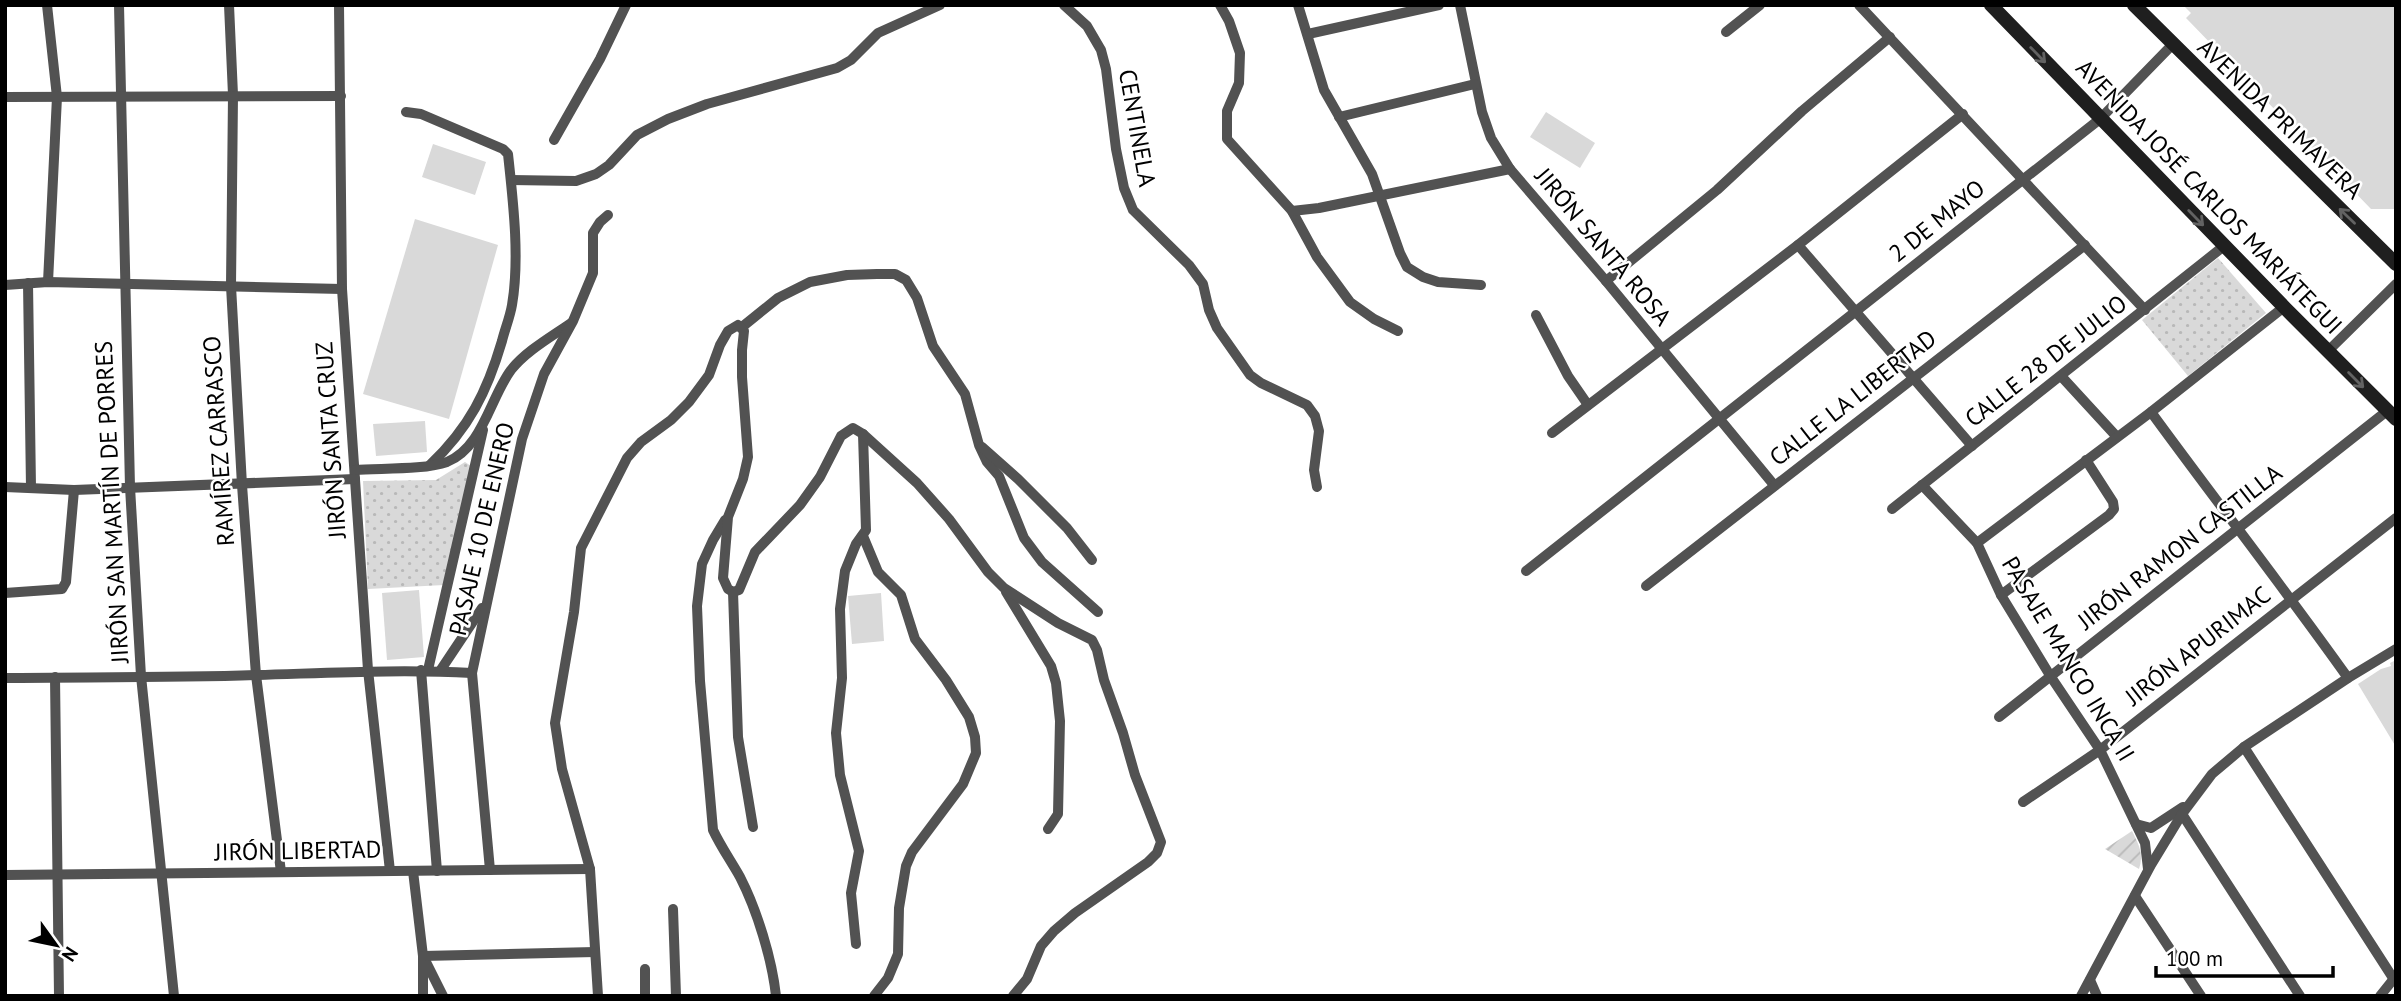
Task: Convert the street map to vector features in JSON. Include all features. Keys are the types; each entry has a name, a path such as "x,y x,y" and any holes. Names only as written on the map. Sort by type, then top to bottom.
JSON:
{"main road":[{"name":"AVENIDA JOSÉ CARLOS MARIÁTEGUI","path":"1991,5 2392,415"},
{"name":"AVENIDA PRIMAVERA","path":"2134,5 2396,264"}],"street":[{"path":"47,5 57,97 48,282"},
{"name":"JIRÓN SAN MARTÍN DE PORRES","path":"119,5 130,487 141,677 174,996"},
{"name":"RAMÍREZ CARRASCO","path":"229,5 233,95 231,286 242,485 256,675 281,872"},
{"name":"JIRÓN SANTA CRUZ","path":"339,5 342,289 368,670 390,871"},
{"path":"554,140 600,59 626,5"},
{"path":"511,180 576,181 596,174 609,165 637,135 668,119 707,104 837,68 851,60 878,33 940,5"},
{"name":"CENTINELA","path":"1063,5 1087,26 1101,50 1116,149 1124,188 1133,210 1189,265 1203,284 1209,310 1217,328 1251,375 1261,383 1307,405 1315,416 1318,431 1314,470 1317,487"},
{"path":"1220,5 1229,21 1240,53 1239,83 1227,111 1227,139 1293,211 1317,257 1350,302 1374,319 1398,331"},
{"path":"1298,5 1324,90 1371,174 1407,267 1438,282 1481,285"},
{"path":"1308,34 1439,5"},
{"name":"JIRÓN SANTA ROSA","path":"1460,5 1475,84 1491,138 1510,169 1774,485"},
{"path":"1727,32 1760,5"},
{"path":"1859,5 2145,310"},
{"path":"1606,281 1717,190 1802,111 1890,37"},
{"name":"2 DE MAYO","path":"1526,571 2100,119 2172,44"},
{"path":"1339,117 1475,84"},
{"path":"5,97 341,96"},
{"path":"406,112 421,114 503,149 508,154 511,180 514,274 512,305 483,396 460,434 430,465"},
{"path":"1552,433 1798,245 1963,114"},
{"path":"1293,211 1510,169"},
{"name":"PASAJE 10 DE ENERO","path":"490,870 471,673 522,439 544,374 573,321 593,273 593,233 608,215"},
{"path":"1798,245 1972,446"},
{"name":"CALLE LA LIBERTAD","path":"1646,586 2085,245"},
{"name":"CALLE 28 DE JULIO","path":"1892,509 2224,246"},
{"path":"742,327 778,298 810,282 847,275 895,274 906,281 912,289 933,346 965,394 979,444 987,462 999,476 1024,538 1042,562 1098,612"},
{"path":"5,285 48,282 342,289"},
{"path":"28,283 31,488"},
{"path":"2328,351 2396,284"},
{"path":"1977,543 2151,412 2284,307"},
{"path":"1536,315 1551,346 1588,405"},
{"path":"437,871 425,670 484,426 510,371 573,321"},
{"path":"598,996 590,869 562,769 555,723 574,612 581,548 627,458 641,442 671,420 689,402 709,375 728,331 733,326 742,327"},
{"path":"742,327 742,377 748,457 743,479 728,517 702,564 697,606 702,715 713,830 721,849 740,878 755,912 774,976 776,996"},
{"path":"2061,376 2118,437"},
{"path":"2151,412 2348,678"},
{"name":"JIRÓN RAMON CASTILLA","path":"1999,716 2236,528 2392,415"},
{"path":"5,487 74,490 242,485 430,465 444,463 457,456 484,426"},
{"path":"733,592 739,590 744,583 755,552 800,505 820,477 841,436 853,428 863,434 925,492 949,519 988,572 1004,588 1058,623 1092,640 1135,775 1161,842 1157,853 1147,862 1054,931 1041,946 1023,996"},
{"path":"856,944 851,893 859,851 840,775 836,733 841,696 840,609 845,571 856,544 866,530 863,434"},
{"path":"979,444 1067,528 1092,561"},
{"path":"2001,595 2114,509 2113,502 2086,460"},
{"name":"PASAJE MANCO INCA II","path":"1923,485 1977,543 2001,595 2051,677 2101,750 2147,849 2148,871"},
{"path":"5,593 62,589 66,582 74,490"},
{"path":"728,517 723,578 728,589 733,592"},
{"name":"JIRÓN APURIMAC","path":"2023,802 2101,750 2396,518"},
{"path":"863,536 878,572 901,595 915,639 946,680 968,717 975,737 976,753 963,783 912,852 906,866 899,908 898,954 888,978 874,996"},
{"path":"1004,588 1045,655 1056,684 1060,721 1058,814 1048,829"},
{"path":"733,592 738,737 753,827"},
{"path":"440,671 486,602"},
{"path":"2081,996 2148,871 2182,814 2212,775 2244,747 2396,649"},
{"path":"5,678 256,675 368,670 471,673"},
{"path":"55,677 59,996"},
{"path":"2244,747 2393,979 2396,996"},
{"path":"2136,824 2151,828 2190,803"},
{"path":"2182,814 2300,996"},
{"name":"JIRÓN LIBERTAD","path":"5,875 590,869"},
{"path":"413,871 423,956 424,996"},
{"path":"2135,895 2201,996"},
{"path":"673,909 676,996"},
{"path":"423,956 596,952"},
{"path":"423,956 443,996"},
{"path":"645,969 645,996"},
{"path":"1013,996 1027,979"},
{"path":"2090,979 2097,996"},
{"path":"2380,996 2393,979"}],"shaded area":[{"path":"2396,5 2396,209 2371,209 2186,18 2191,13 2184,6"},
{"path":"1546,112 1595,143 1580,168 1530,137"},
{"path":"433,144 486,162 475,195 422,177"},
{"path":"415,219 498,245 449,419 363,394"},
{"path":"2218,258 2266,313 2188,376 2142,320"},
{"path":"425,421 427,452 376,456 373,424"},
{"path":"465,462 471,466 444,585 368,589 363,481 436,480"},
{"path":"419,590 424,657 387,660 382,593"},
{"path":"881,593 884,641 852,644 848,596"},
{"path":"2396,660 2396,747 2358,684 2381,669 2391,666 2390,663"},
{"path":"2132,831 2141,854 2139,869 2105,849"}]}
